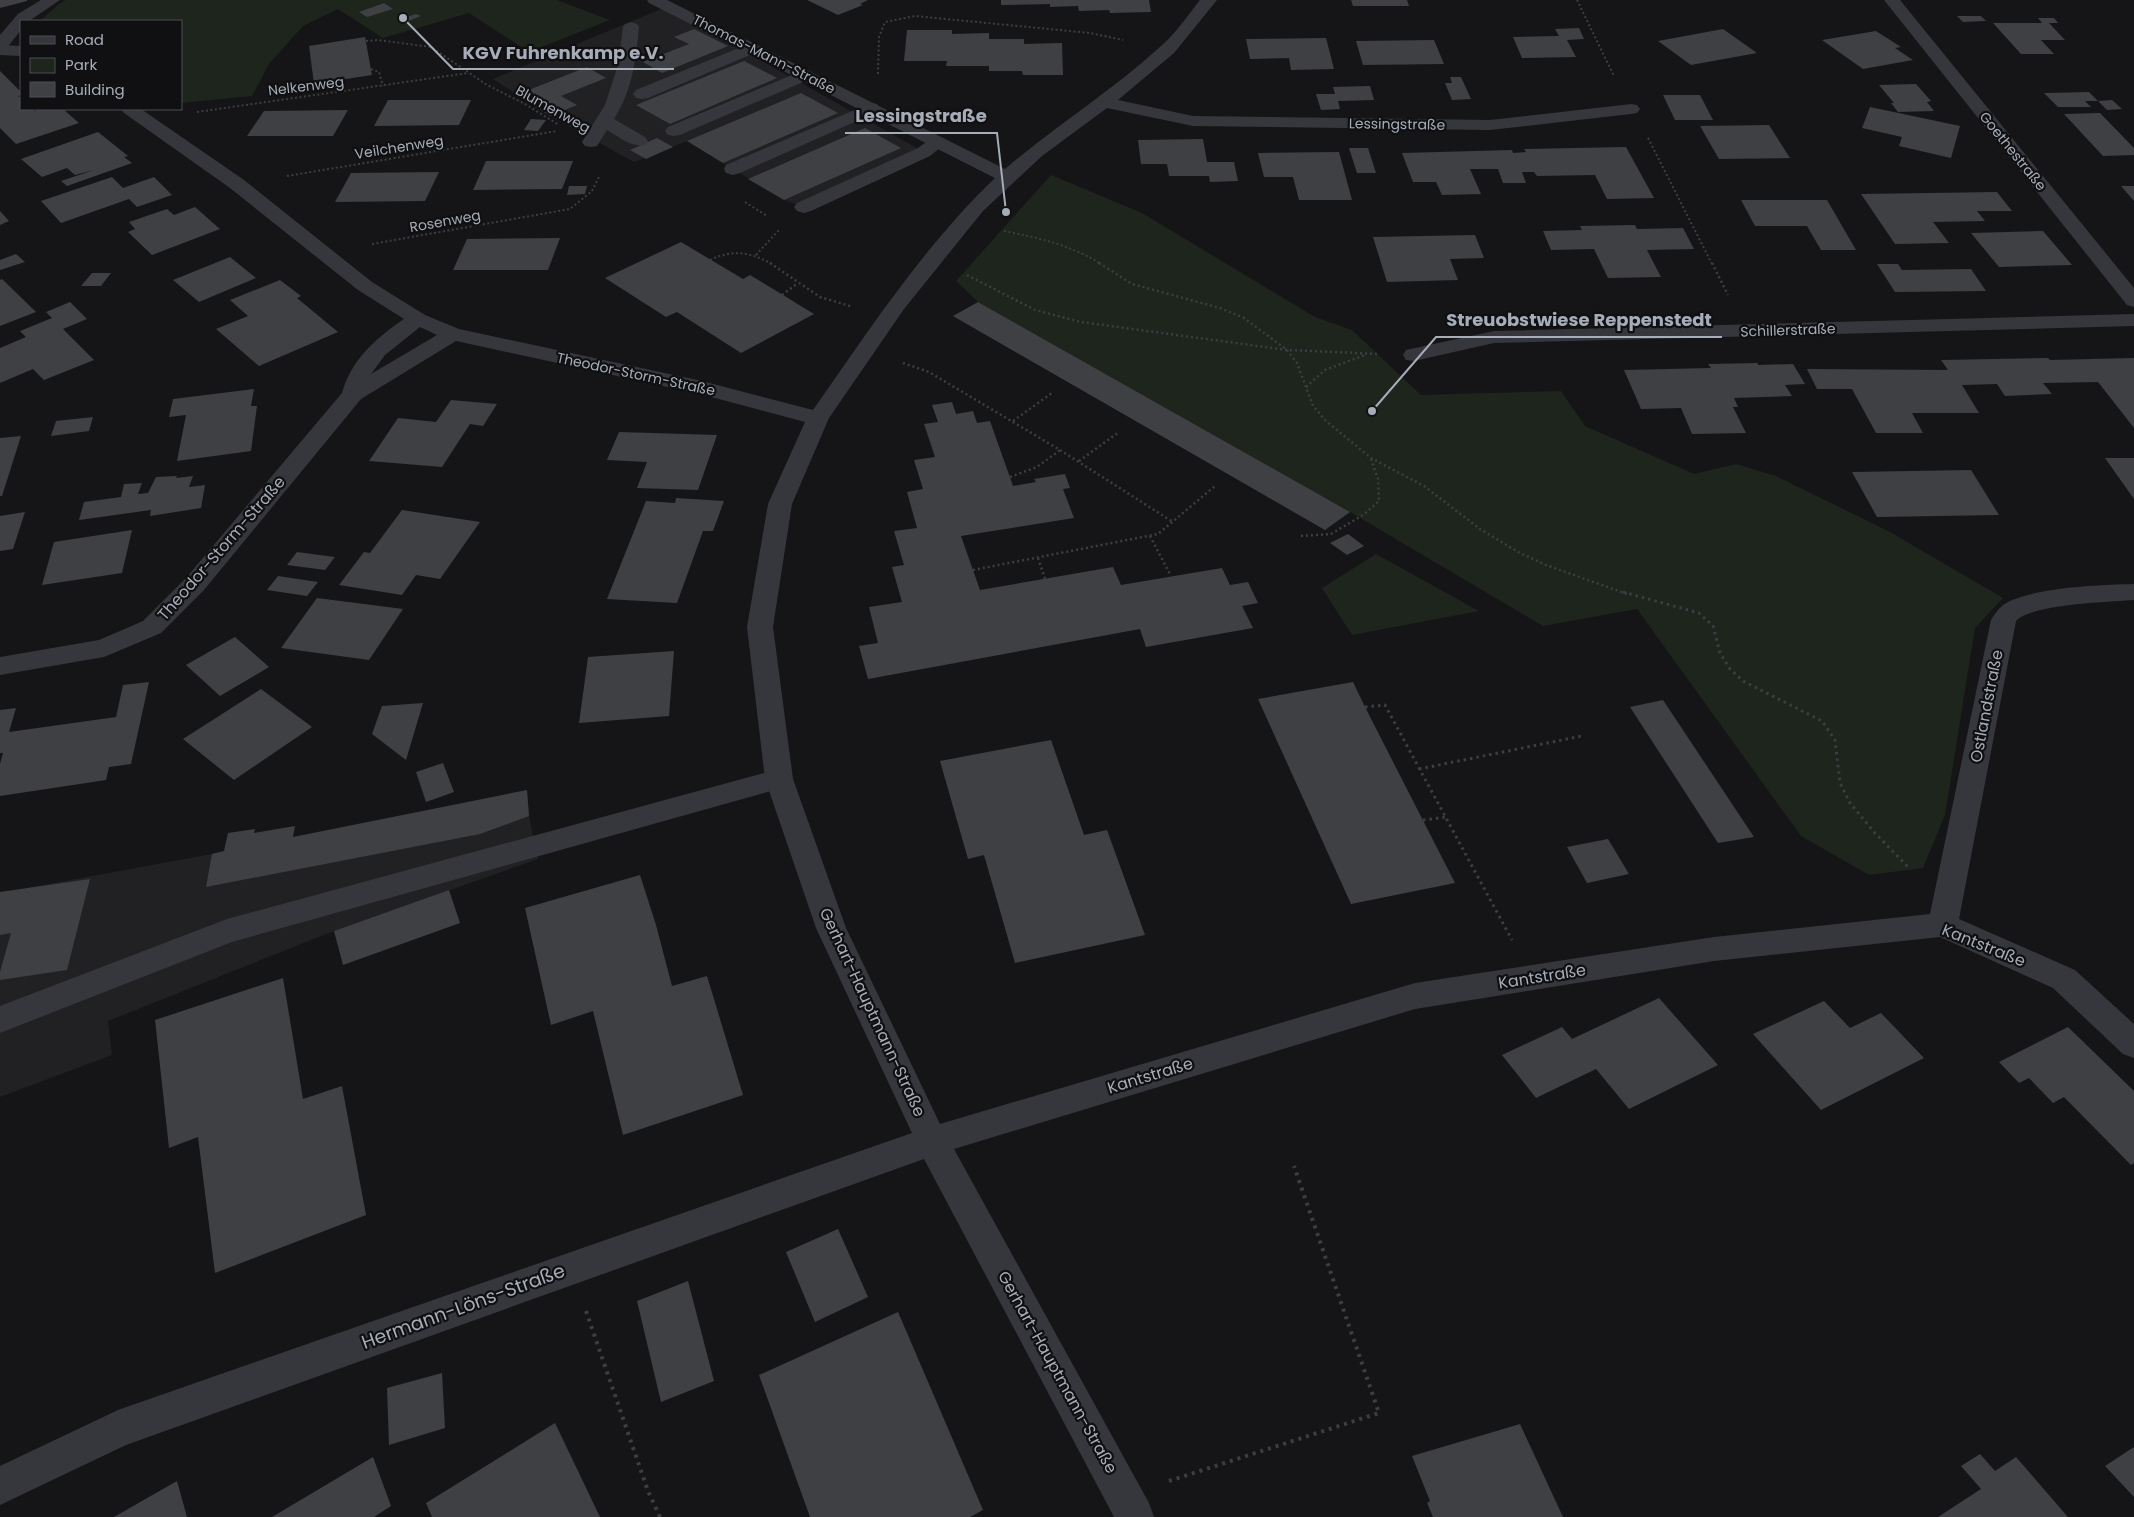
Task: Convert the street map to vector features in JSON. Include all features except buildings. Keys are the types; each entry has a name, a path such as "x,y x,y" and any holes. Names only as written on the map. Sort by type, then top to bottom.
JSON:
{"street":[{"path":"21,20 24,16 52,0"},
{"name":"Gerhart-Hauptmann-Straße","path":"1130,1506 932,1141 831,928 779,779 760,627 780,504 818,418 892,312 932,259 964,222 1007,178 1036,152 1104,102 1168,49 1209,0"},
{"name":"Goethestraße","path":"1892,0 2134,301"},
{"name":"Thomas-Mann-Straße","path":"666,2 751,48 1007,178"},
{"path":"0,45 20,21"},
{"path":"591,142 614,105 627,65 631,27"},
{"path":"642,94 751,48"},
{"path":"0,50 20,51"},
{"path":"674,131 804,75"},
{"name":"Lessingstraße","path":"1104,102 1193,121 1490,125 1631,108"},
{"path":"733,169 871,108"},
{"name":"Theodor-Storm-Straße","path":"131,110 237,184 366,286 418,320 453,334 702,388 818,418"},
{"path":"604,121 639,140"},
{"path":"804,207 924,152 938,142"},
{"name":"Theodor-Storm-Straße","path":"353,394 355,381 376,353 395,335 418,320"},
{"name":"Schillerstraße","path":"1414,355 1494,337 2134,320"},
{"name":"Theodor-Storm-Straße","path":"0,666 104,648 152,627 195,584 353,394 453,334"},
{"name":"Ostlandstraße","path":"1944,916 2004,620 2009,613 2018,607 2031,603 2096,594 2134,592"},
{"path":"0,1020 227,931 779,779"},
{"name":"Kantstraße","path":"932,1141 1383,1004 1415,996 1714,949 1944,916 2064,979 2134,1044"},
{"name":"Hermann-Löns-Straße","path":"0,1486 118,1429 932,1141"}],"path":[{"path":"1577,0 1736,310 1750,331"},
{"path":"835,90 878,74 879,37 885,22 915,16 1090,33 1168,49"},
{"name":"Blumenweg","path":"366,41 378,40 431,47 468,73 566,129"},
{"path":"371,69 376,69 380,72 384,86"},
{"name":"Nelkenweg","path":"148,122 202,111 468,73"},
{"name":"Veilchenweg","path":"237,184 566,129"},
{"name":"Blumenweg","path":"570,209 586,198 598,184 606,156 591,142"},
{"name":"Rosenweg","path":"324,252 570,209"},
{"path":"964,222 1044,239 1081,252 1132,284 1220,308 1244,318 1287,350 1297,364 1313,406 1326,421 1371,458 1424,486 1480,528 1538,561 1624,593 1691,610 1705,616 1713,626 1720,653 1736,675 1761,691 1822,721 1831,729 1838,746 1838,770 1842,790 1861,819 1944,916"},
{"path":"710,260 731,252 756,255 819,297 835,303 892,312"},
{"path":"932,259 1036,310 1081,322 1287,350 1414,355"},
{"path":"782,295 798,283"},
{"path":"866,350 929,372 1079,461 1173,522"},
{"path":"1306,387 1313,377 1322,371 1368,354"},
{"path":"1013,421 1052,393"},
{"path":"1079,461 1119,432"},
{"path":"1010,477 1034,470 1046,463 1060,450"},
{"path":"1301,536 1331,534 1363,515 1379,500 1380,485 1377,468 1371,458"},
{"path":"973,570 1158,534 1215,486"},
{"path":"1150,536 1172,576"},
{"path":"1038,558 1045,579"},
{"path":"1365,708 1385,705 1532,978"},
{"path":"1419,769 1582,736"},
{"path":"1423,820 1447,817"},
{"path":"1130,1506 1379,1413 1294,1166"},
{"path":"571,1268 648,1492 660,1517"}],"shaded area":[{"path":"666,7 924,152 804,207 784,200 687,141 634,162 550,116 493,79"},
{"path":"527,790 529,816 538,859 334,931 108,1021 112,1055 0,1097 0,893 212,854"}],"green space":[{"path":"66,0 557,0 610,20 529,52 469,13 383,38 338,9 303,26 269,64 252,96 182,103 182,20 41,20"},
{"path":"1051,175 1142,213 1315,317 1352,330 1421,395 1561,391 1585,426 1694,474 1736,464 1776,476 1890,532 2003,598 1975,628 1945,815 1923,868 1869,875 1801,836 1637,609 1543,626 1350,512 978,302 956,281"},
{"path":"1376,554 1479,611 1352,635 1322,588"}],"place":[{"name":"KGV Fuhrenkamp e.V.","path":"403,18"},
{"name":"Lessingstraße","path":"1006,212"},
{"name":"Streuobstwiese Reppenstedt","path":"1372,411"}]}
